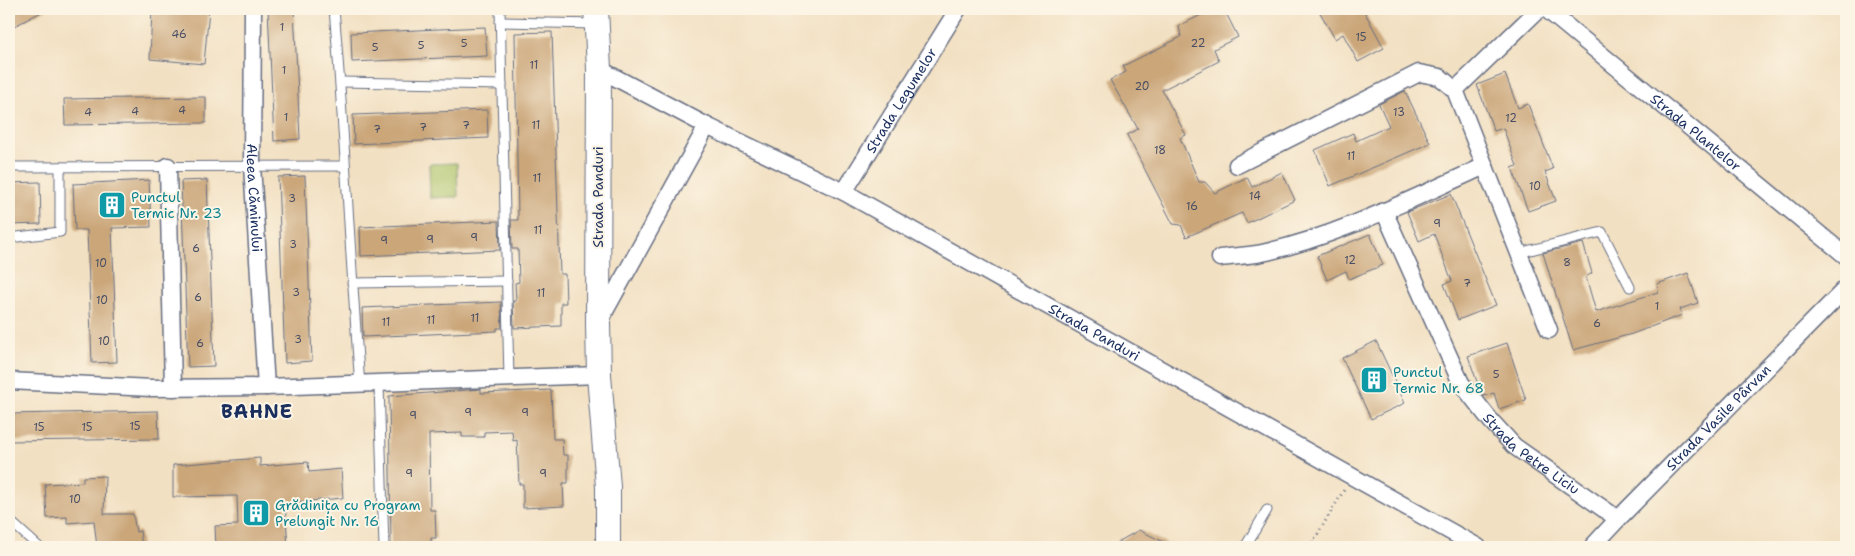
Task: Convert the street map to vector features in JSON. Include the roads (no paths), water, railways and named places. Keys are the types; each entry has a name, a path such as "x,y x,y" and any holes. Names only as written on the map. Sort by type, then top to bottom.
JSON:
{"street":[{"name":"Aleea Căminului","path":"253,9 252,165 266,388"},
{"name":"Strada Legumelor","path":"844,192 958,9"},
{"path":"1455,90 1539,9"},
{"name":"Strada Plantelor","path":"1546,9 1846,256"},
{"name":"Strada Panduri","path":"596,17 599,69 598,324 608,486 608,547"},
{"name":"Strada Panduri","path":"599,69 707,126 844,192 1478,547"},
{"path":"1237,165 1419,73 1440,77 1455,90 1549,330"},
{"path":"598,324 707,126"},
{"path":"168,166 172,388"},
{"path":"1220,258 1261,254 1316,238 1384,211 1485,166"},
{"name":"Strada Petre Liciu","path":"1384,211 1461,383 1490,421 1514,446 1618,519"},
{"name":"Strada Vasile Pârvan","path":"1592,547 1846,288"},
{"path":"9,381 172,388 266,388 600,375"}],"lane":[{"path":"334,9 341,82 352,283 360,385"},
{"path":"500,9 509,379"},
{"path":"500,22 596,17"},
{"path":"341,82 502,86"},
{"path":"9,167 345,166"},
{"path":"9,238 60,232 60,167"},
{"path":"1519,253 1602,232 1630,287"},
{"path":"352,283 507,281"},
{"path":"379,385 384,547"},
{"path":"1245,547 1267,510"},
{"path":"9,520 39,547"}],"place":[{"name":"Punctul Termic Nr. 23","path":"112,205"},
{"name":"Punctul Termic Nr. 68","path":"1374,380"},
{"name":"Grădinița cu Program Prelungit Nr. 16","path":"256,513"}],"district":[{"name":"BAHNE","path":"257,411"}]}
